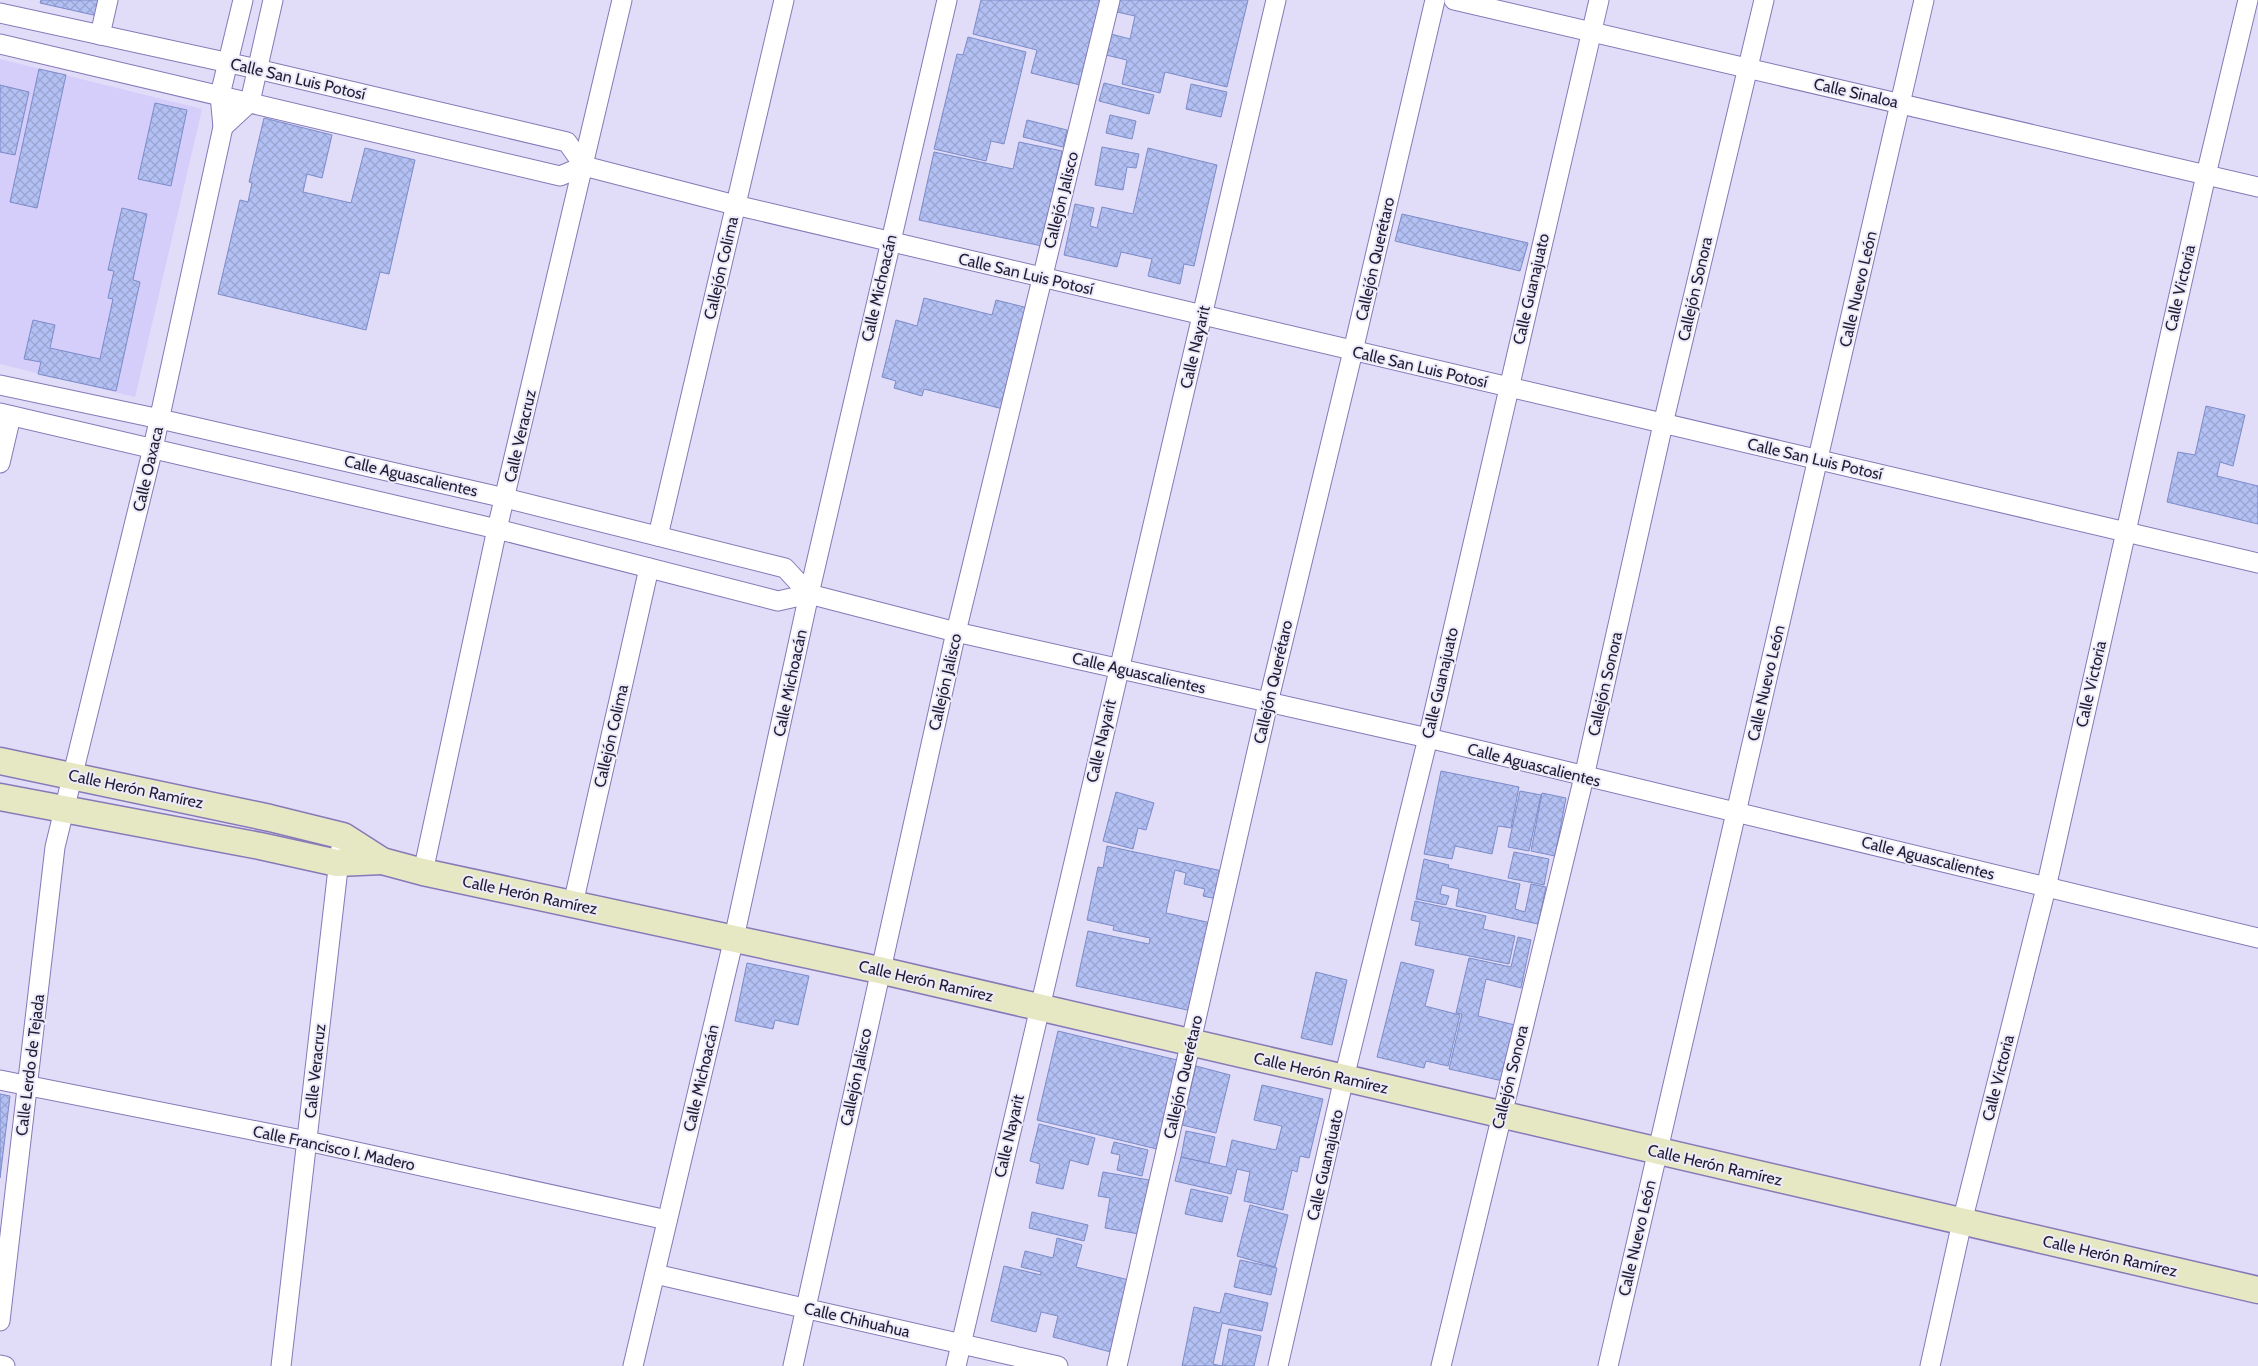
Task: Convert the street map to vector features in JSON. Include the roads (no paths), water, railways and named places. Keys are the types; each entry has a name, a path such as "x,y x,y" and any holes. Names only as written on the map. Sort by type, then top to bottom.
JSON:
{"street":[{"path":"100,35 108,0"},
{"name":"Calle Oaxaca","path":"66,810 160,419 224,127 220,95 243,0"},
{"path":"224,127 250,102 273,0"},
{"name":"Calle Veracruz","path":"423,872 505,498 622,0"},
{"name":"Callejón Colima","path":"658,536 784,0"},
{"name":"Calle Michoacán","path":"633,1366 734,938 809,594 947,0"},
{"name":"Callejón Jalisco","path":"793,1366 879,970 956,632 1110,0"},
{"name":"Calle Nayarit","path":"956,1366 1276,0"},
{"name":"Callejón Querétaro","path":"1117,1366 1268,703 1435,0"},
{"name":"Calle Sinaloa","path":"1454,0 2258,187"},
{"name":"Calle Guanajuato","path":"1278,1366 1344,1078 1428,738 1599,0"},
{"name":"Callejón Sonora","path":"1441,1366 1584,777 1663,424 1764,0"},
{"name":"Calle Nuevo León","path":"1608,1366 1924,0"},
{"name":"Calle Victoria","path":"1930,1366 1962,1222 2046,888 2206,175 2248,0"},
{"name":"Calle San Luis Potosí","path":"0,13 228,63 567,142 584,166"},
{"name":"Calle San Luis Potosí","path":"0,44 560,176 584,166 890,242 2258,563"},
{"name":"Calle Aguascalientes","path":"0,385 160,419 505,498 785,568 809,594"},
{"path":"0,463 6,415"},
{"name":"Calle Aguascalientes","path":"6,415 498,529 589,554 778,601 809,594 956,632 1428,738 1584,777 1892,848 2046,888 2258,938"},
{"name":"Callejón Colima","path":"573,904 649,568"},
{"name":"Calle Herón Ramírez","path":"0,761 74,775 343,836 382,861"},
{"name":"Calle Herón Ramírez","path":"0,797 260,846 337,863 382,861 423,872 879,970 2258,1290"},
{"name":"Calle Lerdo de Tejada","path":"0,1321 55,848 66,810"},
{"name":"Calle Veracruz","path":"280,1366 337,863 343,836"},
{"name":"Calle Francisco I. Madero","path":"0,1080 307,1141 668,1220"},
{"name":"Calle Chihuahua","path":"655,1274 1058,1366"},
{"path":"0,1365 5,1366"}]}
